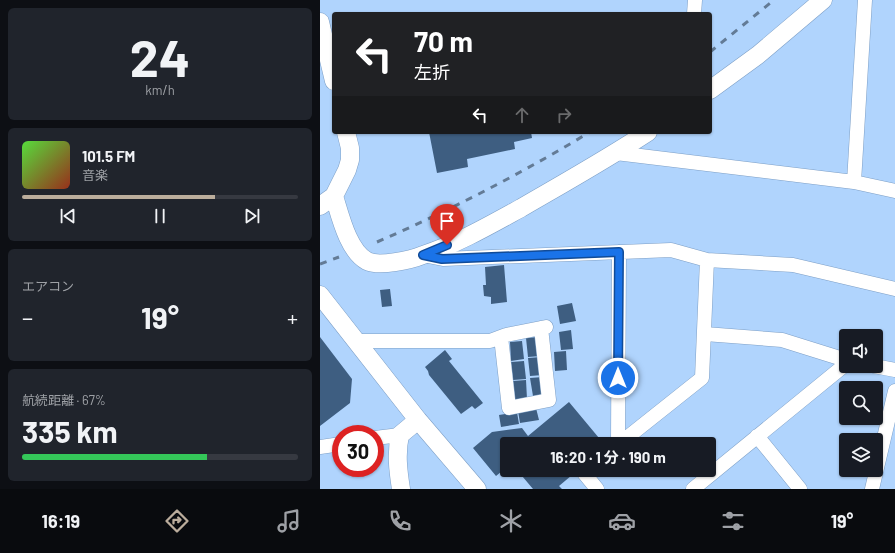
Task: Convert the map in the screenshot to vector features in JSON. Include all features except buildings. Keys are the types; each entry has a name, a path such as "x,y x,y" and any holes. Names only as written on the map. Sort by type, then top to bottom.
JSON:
{"street":[{"path":"694,12 695,0"},
{"path":"712,89 758,55 823,0"},
{"path":"854,182 865,0"},
{"path":"320,22 332,73"},
{"path":"346,134 350,148 350,160 347,170 327,201 348,236 352,247 361,258 369,262 383,263 399,262 423,255 459,240 504,217 616,153 645,134"},
{"path":"616,153 854,182 895,191"},
{"path":"423,255 442,259 671,250 707,260 792,265 895,288"},
{"path":"618,437 619,252"},
{"path":"627,437 702,378 707,260"},
{"path":"320,295 418,420 477,489"},
{"path":"356,341 490,341 501,337 544,328 549,400 509,408 501,337"},
{"path":"705,334 782,340 839,358"},
{"path":"883,368 895,370"},
{"path":"695,488 756,436 839,370"},
{"path":"872,489 895,391"},
{"path":"384,437 400,435 418,420"},
{"path":"400,435 397,447 401,489"},
{"path":"756,436 800,489"},
{"path":"320,448 332,446"},
{"path":"587,477 597,489"}],"railway":[{"path":"712,50 774,0"},
{"path":"377,242 486,190 587,134"},
{"path":"320,264 339,257"}],"route":[{"path":"447,245 423,255 442,259 619,252 618,378"}]}
